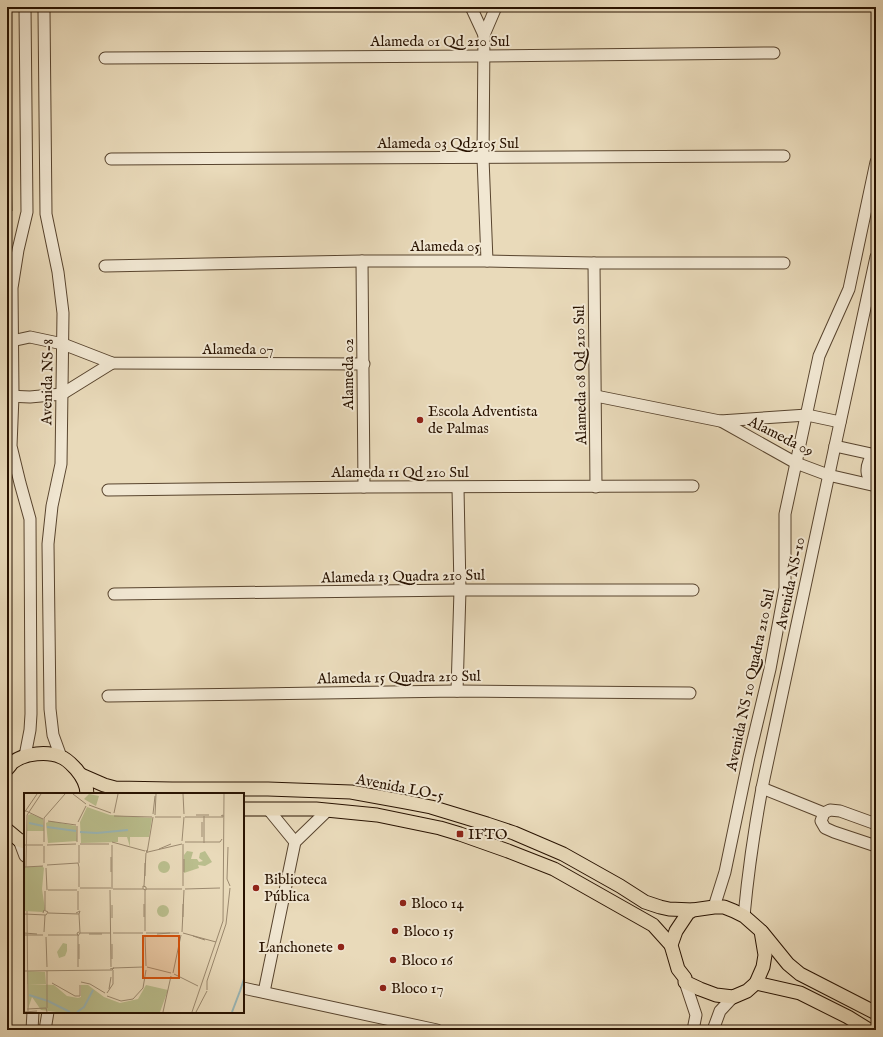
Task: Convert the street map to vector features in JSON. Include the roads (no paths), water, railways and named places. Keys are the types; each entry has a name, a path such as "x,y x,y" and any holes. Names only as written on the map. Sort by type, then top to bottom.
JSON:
{"main road":[{"path":"7,769 14,762 26,756 43,753 61,757 71,764 81,775 87,789 87,793"},
{"name":"Avenida LO-5","path":"81,775 115,788 268,789 351,792 431,807 514,833 563,854 645,902 660,908 693,910"},
{"name":"Avenida LO-5","path":"244,809 328,810 377,815 440,828 508,851 554,869 653,925 671,945"},
{"path":"7,830 22,841"},
{"path":"761,931 765,956 763,967 756,983 747,991 733,997 716,995 685,982 685,978 678,969 671,945 676,931 682,921 693,910 724,907 744,916 761,931 788,964 800,974 876,1013"},
{"path":"756,983 800,993 848,1017 869,1030"}],"street":[{"path":"25,7 27,212 18,250 12,288 10,396 11,446 30,519 31,714 26,756"},
{"name":"Avenida NS-8","path":"45,7 46,214 58,272 63,313 61,464 52,506 48,544 50,709 53,735 61,757"},
{"path":"471,7 484,34"},
{"path":"487,261 483,158 484,34 496,7"},
{"name":"Alameda 01 Qd 210 Sul","path":"105,58 774,53"},
{"name":"Alameda 03 Qd2105 Sul","path":"111,159 784,156"},
{"name":"Avenida NS 10 Quadra 210 Sul","path":"714,907 725,872 770,669 785,588 785,514 819,356 848,289 876,162"},
{"name":"Avenida NS-10","path":"744,916 755,826 762,788 876,257"},
{"name":"Alameda 05","path":"105,266 362,261 784,263"},
{"name":"Alameda 02","path":"362,261 364,487"},
{"name":"Alameda 08 Qd 210 Sul","path":"594,263 596,487"},
{"name":"Alameda 07","path":"10,341 30,337 63,344 112,364 364,364"},
{"path":"10,396 30,397 62,394 112,364"},
{"path":"596,396 720,421 807,415 840,422"},
{"name":"Alameda 09","path":"720,421 796,463 828,475 874,485"},
{"path":"835,446 876,456"},
{"path":"874,485 868,477 867,468 869,461 876,456"},
{"name":"Alameda 11 Qd 210 Sul","path":"108,490 364,487 458,488 693,486"},
{"path":"457,691 460,590 458,488"},
{"name":"Alameda 13 Quadra 210 Sul","path":"114,594 460,590 693,590"},
{"name":"Alameda 15 Quadra 210 Sul","path":"108,696 457,691 690,693"},
{"path":"762,788 824,813"},
{"path":"268,809 296,842"},
{"path":"264,992 296,842 328,810"},
{"path":"876,824 830,810 824,813 821,821 825,828 876,846"},
{"path":"22,841 24,851"},
{"path":"685,982 696,1015 693,1030"},
{"path":"244,988 437,1030"},
{"path":"714,1030 720,1010 733,997"},
{"path":"32,1030 33,1013"},
{"path":"45,1030 48,1013"}],"place":[{"name":"Escola Adventista de Palmas","path":"420,420"},
{"name":"IFTO","path":"460,834"},
{"name":"Biblioteca Pública","path":"256,888"},
{"name":"Bloco 14","path":"403,903"},
{"name":"Bloco 15","path":"395,931"},
{"name":"Lanchonete","path":"341,947"},
{"name":"Bloco 16","path":"393,960"},
{"name":"Bloco 17","path":"383,988"}]}
